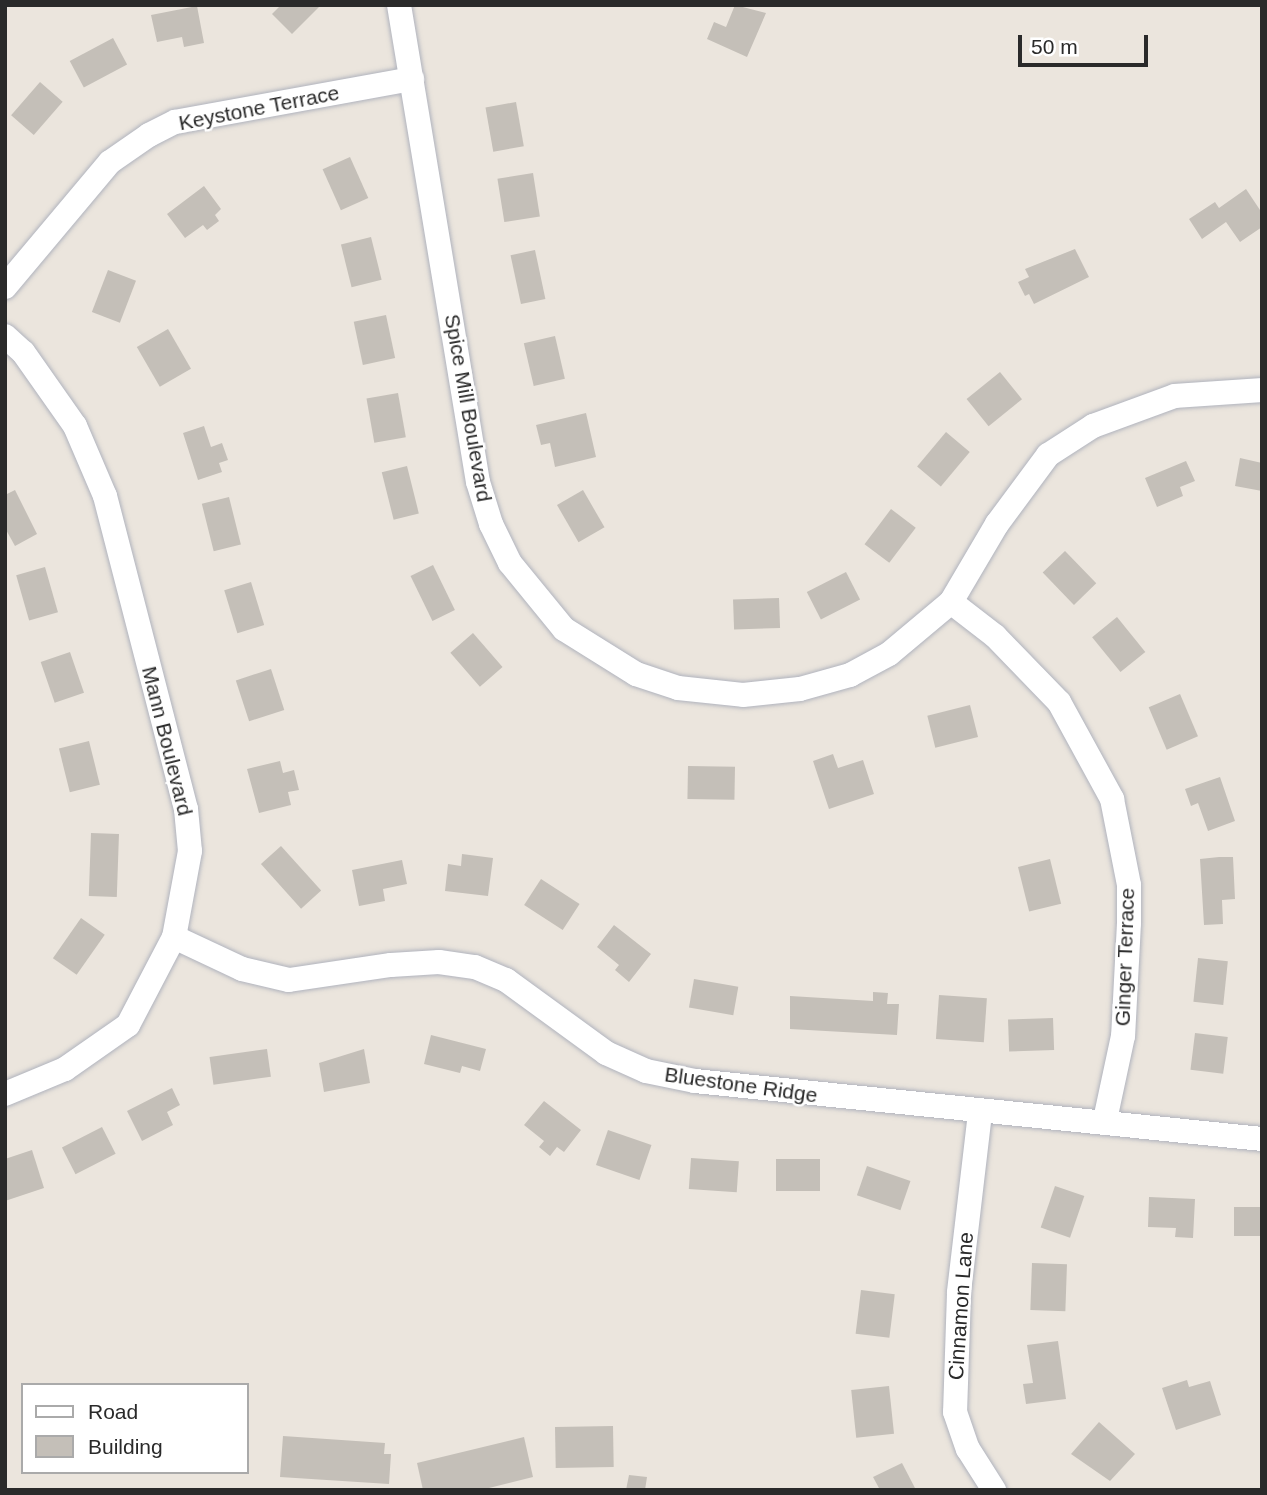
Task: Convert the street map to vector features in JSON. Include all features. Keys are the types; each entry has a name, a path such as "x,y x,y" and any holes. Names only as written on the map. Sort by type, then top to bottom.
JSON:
{"street":[{"name":"Spice Mill Boulevard","path":"399,5 478,482 510,563 564,629 636,674 678,688 743,695 800,689 850,675 889,654 951,602 997,524 1048,455 1093,426 1175,396 1262,390"},
{"name":"Keystone Terrace","path":"5,287 110,162 175,122 412,79"},
{"name":"Mann Boulevard","path":"5,336 23,352 75,426 106,496 186,810 190,851 174,937 128,1026 65,1069 5,1094"},
{"name":"Ginger Terrace","path":"951,602 995,636 1059,702 1112,799 1129,885 1129,923 1123,1036 1105,1120"},
{"name":"Bluestone Ridge","path":"174,937 242,969 289,980 391,965 439,962 474,967 506,981 606,1053 646,1072 695,1081 980,1113 1105,1120 1262,1139"},
{"name":"Cinnamon Lane","path":"980,1113 959,1293 955,1412 968,1450 994,1490"}],"building":[{"path":"281,5 321,5 292,34 272,14"},
{"path":"735,5 766,13 747,57 707,39 714,22 726,27"},
{"path":"197,6 204,43 184,47 182,37 157,42 151,15"},
{"path":"113,38 127,64 84,87 70,61"},
{"path":"40,82 63,102 34,135 11,115"},
{"path":"516,102 524,146 493,152 485,107"},
{"path":"350,157 368,198 341,210 323,169"},
{"path":"533,173 540,216 504,222 497,179"},
{"path":"204,186 221,209 215,215 219,221 207,230 203,225 185,238 167,214"},
{"path":"1246,189 1262,213 1262,227 1240,242 1226,222 1202,239 1189,219 1215,202 1219,208"},
{"path":"371,237 382,280 352,287 341,244"},
{"path":"1075,249 1089,277 1034,304 1029,294 1025,296 1018,282 1029,277 1025,269"},
{"path":"535,250 545,299 521,304 511,255"},
{"path":"108,270 136,281 120,323 92,312"},
{"path":"386,315 395,358 363,365 354,322"},
{"path":"168,329 191,369 160,387 137,347"},
{"path":"555,336 565,379 534,386 524,343"},
{"path":"1000,372 1022,399 989,426 967,399"},
{"path":"398,393 406,437 374,443 366,399"},
{"path":"586,413 596,457 555,467 550,443 541,445 536,425"},
{"path":"204,426 211,447 222,443 228,460 219,463 222,472 198,480 183,433"},
{"path":"946,432 970,452 941,486 917,466"},
{"path":"1240,458 1262,463 1262,491 1235,486"},
{"path":"1186,461 1195,481 1180,487 1183,496 1157,507 1145,478"},
{"path":"407,466 419,514 394,520 382,472"},
{"path":"15,490 37,534 15,546 5,528 5,495"},
{"path":"583,490 604,527 579,542 557,505"},
{"path":"229,497 241,545 214,551 202,504"},
{"path":"891,509 916,528 889,563 865,544"},
{"path":"1065,551 1096,583 1074,605 1043,573"},
{"path":"433,565 455,610 432,621 411,576"},
{"path":"45,567 58,612 29,620 16,575"},
{"path":"846,572 860,600 821,620 807,592"},
{"path":"251,582 264,625 237,633 224,590"},
{"path":"779,598 780,628 734,630 733,600"},
{"path":"1117,617 1145,652 1120,672 1092,637"},
{"path":"473,633 503,667 480,687 450,653"},
{"path":"70,652 84,693 55,703 41,662"},
{"path":"271,669 284,710 249,721 236,680"},
{"path":"1180,694 1198,736 1167,750 1149,707"},
{"path":"970,705 978,737 935,748 927,716"},
{"path":"89,741 100,785 70,792 59,748"},
{"path":"833,754 838,768 863,760 874,794 829,809 813,761"},
{"path":"280,761 283,773 294,770 299,790 288,792 291,805 259,813 247,769"},
{"path":"688,766 735,767 734,800 687,799"},
{"path":"1220,777 1235,821 1208,831 1198,803 1191,806 1185,789"},
{"path":"91,833 119,834 117,897 89,896"},
{"path":"281,846 321,891 301,909 261,864"},
{"path":"462,854 493,858 488,896 445,891 448,864 461,866"},
{"path":"1233,857 1235,899 1222,900 1223,924 1204,925 1200,859"},
{"path":"1050,859 1061,904 1029,912 1018,867"},
{"path":"402,860 407,884 383,889 385,901 359,906 352,870"},
{"path":"541,879 580,904 563,930 524,905"},
{"path":"81,918 105,935 77,975 53,958"},
{"path":"614,925 651,954 629,982 615,970 619,965 597,947"},
{"path":"1198,958 1228,961 1223,1005 1193,1002"},
{"path":"694,979 738,987 733,1015 689,1008"},
{"path":"873,992 888,993 887,1004 899,1004 897,1035 790,1029 790,996 873,1001"},
{"path":"939,995 987,998 984,1042 936,1039"},
{"path":"1053,1018 1054,1050 1009,1052 1008,1020"},
{"path":"1195,1033 1228,1037 1223,1074 1190,1070"},
{"path":"431,1035 486,1049 480,1071 462,1066 460,1073 424,1064"},
{"path":"267,1049 271,1077 213,1085 210,1057"},
{"path":"364,1049 370,1083 324,1092 319,1063"},
{"path":"172,1088 180,1105 167,1112 173,1125 142,1141 127,1111"},
{"path":"544,1101 581,1130 564,1152 557,1147 550,1156 539,1147 544,1141 524,1125"},
{"path":"102,1127 116,1154 76,1174 62,1147"},
{"path":"608,1130 651,1145 639,1180 596,1165"},
{"path":"32,1150 44,1188 5,1201 5,1159"},
{"path":"691,1158 739,1161 737,1192 689,1189"},
{"path":"776,1159 820,1159 820,1191 776,1191"},
{"path":"867,1166 910,1181 900,1210 857,1195"},
{"path":"1055,1186 1084,1196 1070,1238 1041,1228"},
{"path":"1149,1197 1195,1199 1193,1238 1175,1237 1176,1228 1148,1227"},
{"path":"1234,1207 1262,1207 1262,1236 1234,1236"},
{"path":"1032,1263 1067,1264 1065,1311 1030,1310"},
{"path":"861,1290 895,1294 889,1338 856,1334"},
{"path":"1058,1341 1066,1399 1026,1404 1023,1384 1033,1383 1027,1345"},
{"path":"1187,1380 1189,1387 1210,1381 1221,1415 1176,1430 1162,1388"},
{"path":"889,1386 894,1434 856,1438 851,1390"},
{"path":"1099,1422 1135,1454 1110,1481 1071,1454"},
{"path":"613,1426 614,1467 556,1468 555,1427"},
{"path":"283,1436 385,1443 384,1454 391,1454 389,1484 280,1477"},
{"path":"524,1437 533,1477 481,1490 423,1490 417,1463"},
{"path":"902,1463 916,1490 880,1490 873,1477"},
{"path":"629,1475 647,1477 645,1490 626,1490"}]}
